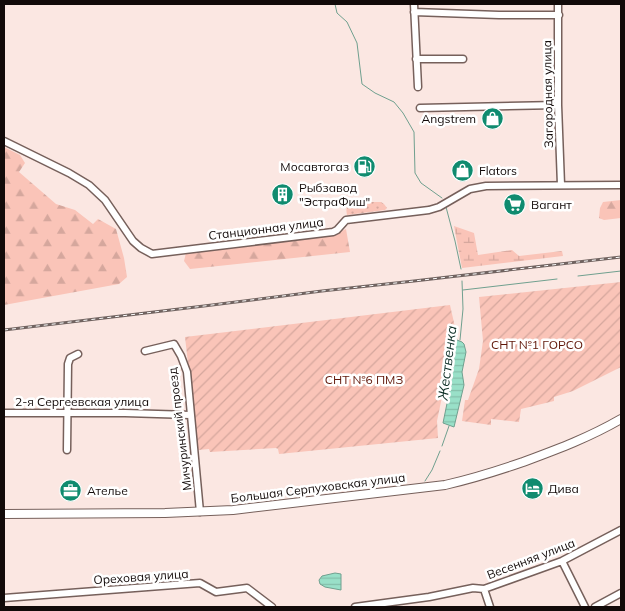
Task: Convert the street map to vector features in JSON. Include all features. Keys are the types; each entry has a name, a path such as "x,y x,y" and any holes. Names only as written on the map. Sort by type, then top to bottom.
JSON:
{"main road":[{"name":"Большая Серпуховская улица","path":"4,514 200,512 455,483 563,448 597,433 621,419"},
{"name":"Большая Серпуховская улица","path":"4,519 200,517 442,490 487,479 565,452 621,425"}],"street":[{"path":"414,4 418,87"},
{"name":"Загородная улица","path":"558,4 560,185"},
{"path":"414,12 559,16"},
{"path":"416,60 463,59"},
{"path":"420,108 558,105"},
{"name":"Станционная улица","path":"4,141 89,185 105,200 133,241 152,254 333,232 346,220 429,210 439,207 470,189 486,186 621,185"},
{"name":"Мичуринский проезд","path":"146,351 174,344 187,372 200,512"},
{"path":"67,450 68,364 70,358 78,354"},
{"name":"2-я Сергеевская улица","path":"4,413 190,415"},
{"name":"Весенняя улица","path":"355,607 429,597 473,588 484,589 562,562 621,530"},
{"path":"562,562 585,607"},
{"name":"Ореховая улица","path":"4,598 200,583 216,592 248,588 272,607"},
{"path":"484,589 490,607"},
{"path":"595,607 621,593"}],"green space":[{"path":"4,147 20,155 25,163 19,172 56,204 75,210 93,224 98,219 116,229 127,277 119,284 4,305"},
{"path":"621,200 621,218 604,220 599,218 603,202"},
{"path":"350,202 381,202 387,208 385,210 347,215 347,208"},
{"path":"454,226 474,233 478,255 512,250 519,256 562,251 563,256 462,268"},
{"path":"346,229 350,252 190,269 184,261 186,253 335,234"},
{"name":"СНТ №1 ГОРСО","path":"621,282 621,367 573,391 554,397 554,401 521,409 519,422 491,419 491,425 462,421 465,400 468,400 479,369 483,341 479,297"},
{"name":"СНТ №6 ПМЗ","path":"450,305 457,336 454,339 437,421 438,438 279,454 276,448 210,452 209,449 198,450 185,337"}],"shaded area":[{"path":"457,340 464,344 466,352 462,372 464,385 454,427 443,423 451,384 454,342"},
{"path":"335,573 341,574 341,590 325,587 320,584 319,580 322,576"}],"waterway":[{"name":"Жественка","path":"335,4 337,13 347,22 357,43 362,84 394,102 403,113 414,132 415,173 421,183 442,198"},
{"name":"Жественка","path":"446,207 461,269"},
{"path":"578,276 621,271"},
{"path":"463,290 557,279"},
{"name":"Жественка","path":"460,340 463,309 462,281"},
{"name":"Жественка","path":"442,446 449,426"},
{"name":"Жественка","path":"425,481 440,451"}],"railway":[{"path":"4,330 621,257"}],"place":[{"name":"Angstrem","path":"492,119"},
{"name":"Мосавтогаз","path":"365,167"},
{"name":"Flators","path":"463,171"},
{"name":"Рыбзавод \"ЭстраФиш\"","path":"283,195"},
{"name":"Вагант","path":"515,205"},
{"name":"Дива","path":"532,489"},
{"name":"Ателье","path":"71,491"}]}
